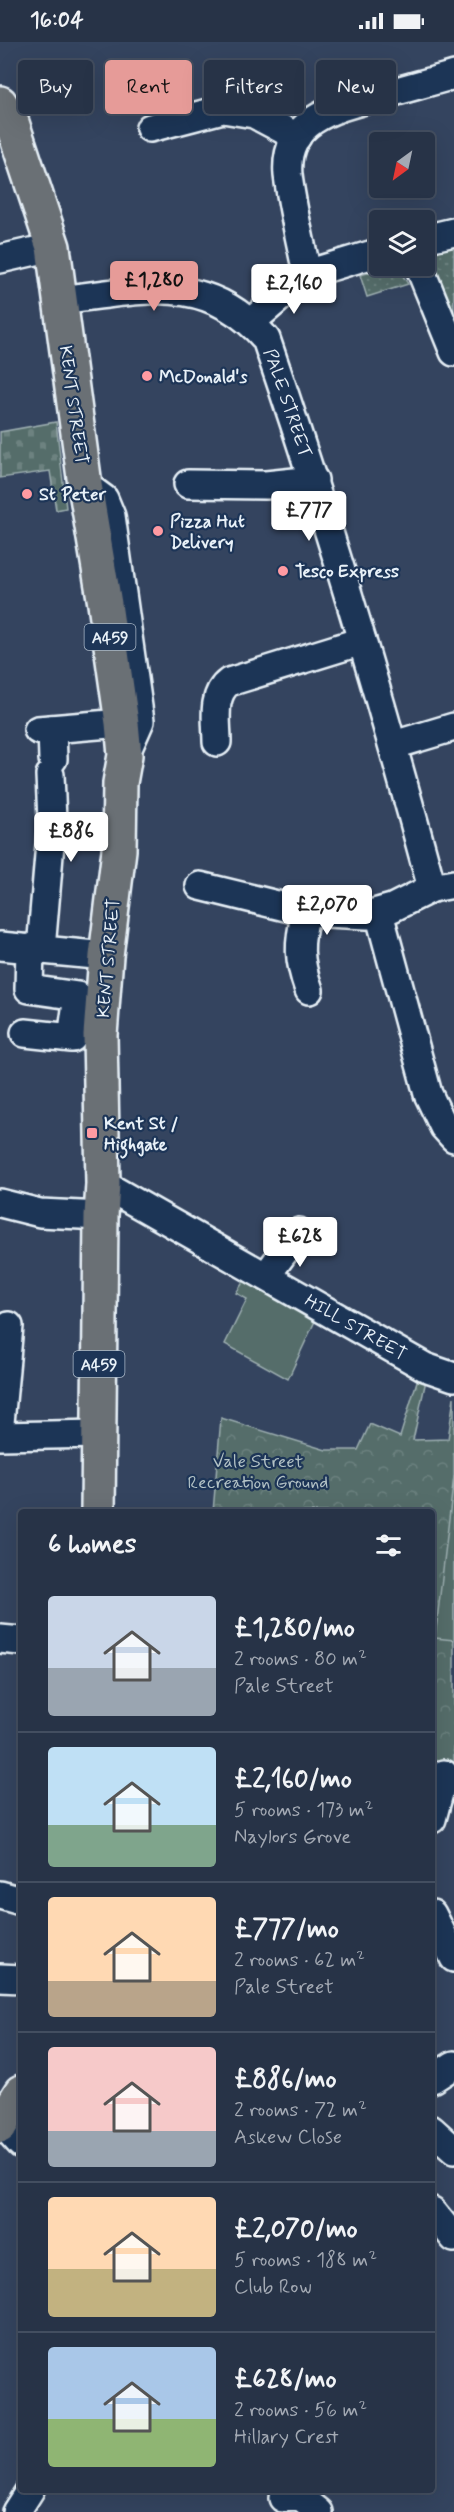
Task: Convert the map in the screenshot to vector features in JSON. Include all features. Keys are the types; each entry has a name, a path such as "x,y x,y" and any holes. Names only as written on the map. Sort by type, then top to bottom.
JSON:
{"main road":[{"name":"KENT STREET","path":"0,103 11,120 53,247 125,755 120,783 119,850 106,956 100,1035 103,1184 101,1216"},
{"name":"A459","path":"98,1509 101,1216"},
{"path":"8,2131 18,2101"}],"street":[{"path":"307,274 288,173 291,152 297,137 311,121 330,109 454,75"},
{"path":"150,128 223,109 254,114 297,137"},
{"path":"435,236 454,232"},
{"path":"0,259 53,247"},
{"path":"251,322 307,274 369,255"},
{"path":"423,276 454,352"},
{"name":"PALE STREET","path":"60,300 158,288 189,291 221,301 251,322 267,339 314,480 394,745 443,886"},
{"path":"188,484 266,485 314,480"},
{"path":"85,485 104,499 111,516 140,721 125,755"},
{"path":"217,742 217,698 222,687 229,682 362,641"},
{"path":"25,1033 72,1038 78,996 29,989 52,820 51,767 45,729 122,723"},
{"path":"394,745 454,726"},
{"path":"200,886 306,912 340,915 379,912 443,886"},
{"path":"306,912 299,940 300,964 309,990"},
{"path":"379,912 428,1094 444,1128 454,1138"},
{"path":"0,946 106,956"},
{"name":"HILL STREET","path":"103,1184 425,1367 454,1377"},
{"path":"0,1203 40,1213 101,1216"},
{"path":"266,1276 299,1232"},
{"path":"0,1423 9,1326"},
{"path":"0,1436 99,1434"},
{"path":"0,1639 18,1641"},
{"path":"435,1808 444,1774"},
{"path":"0,1894 18,1900"},
{"path":"435,1920 454,1960 435,1963"},
{"path":"0,1978 18,1979"},
{"path":"435,2077 454,2065"},
{"path":"435,2133 454,2150"},
{"path":"435,2215 454,2238"},
{"path":"16,2512 28,2493"},
{"path":"285,2500 299,2496 319,2512"}],"green space":[{"path":"454,244 454,324 435,273 435,251 438,246"},
{"path":"369,273 369,276 403,276 408,284 367,297 360,275"},
{"path":"56,422 66,508 56,510 50,471 0,478 0,432"},
{"path":"244,1281 315,1321 288,1379 225,1344 247,1299 236,1293"},
{"name":"Vale Street Recreation Ground","path":"418,1378 426,1380 413,1440 448,1439 454,1397 454,1767 435,1764 435,1509 213,1509 221,1418 326,1450 358,1450 370,1424 400,1437"},
{"path":"454,1476 454,1640 435,1638"}],"place":[{"name":"McDonald's","path":"147,376"},
{"name":"St Peter","path":"27,494"},
{"name":"Pizza Hut Delivery","path":"158,531"},
{"name":"Tesco Express","path":"283,571"},
{"name":"Kent St / Highgate","path":"92,1133"}]}
